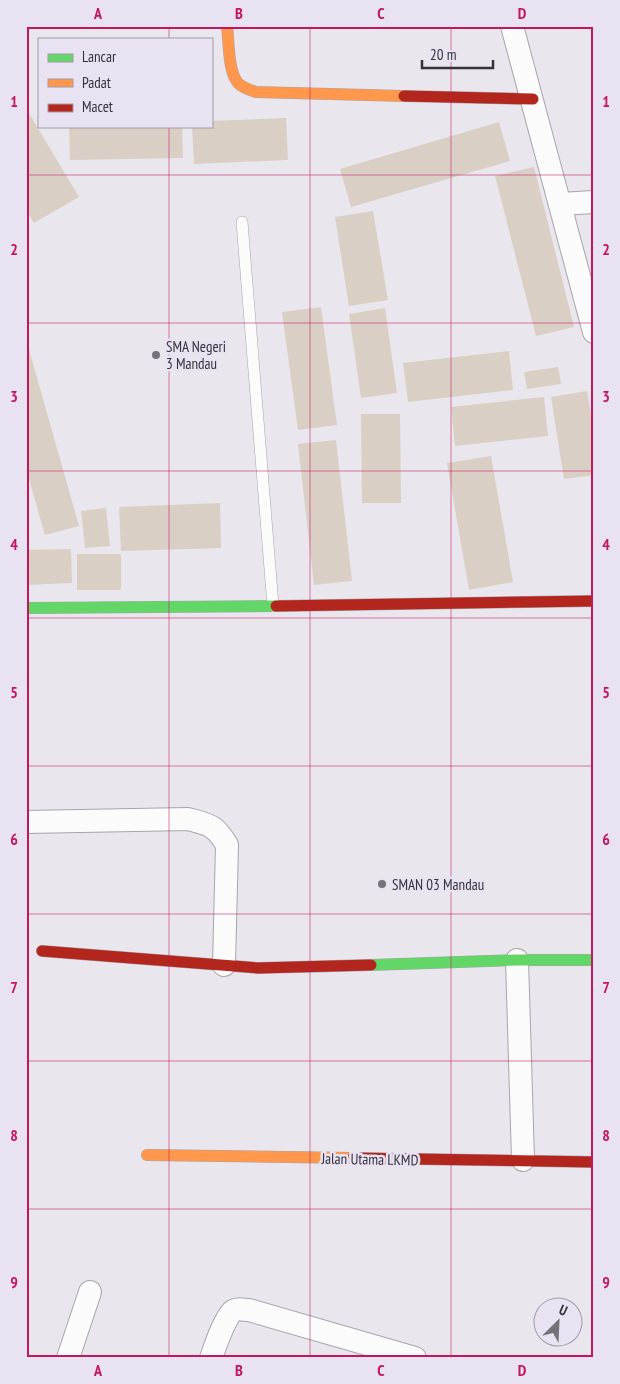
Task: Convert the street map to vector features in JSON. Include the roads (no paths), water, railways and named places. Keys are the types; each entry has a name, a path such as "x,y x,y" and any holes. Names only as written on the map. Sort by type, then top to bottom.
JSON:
{"street":[{"path":"227,26 234,73 238,82 246,89 256,92 533,99"},
{"path":"512,26 594,332"},
{"path":"560,204 594,202"},
{"path":"26,608 594,601"},
{"path":"26,822 188,819 208,824 219,831 227,845 224,965"},
{"path":"42,952 258,968 517,960 594,960"},
{"path":"517,960 523,1160"},
{"name":"Jalan Utama LKMD","path":"147,1155 594,1162"},
{"path":"68,1358 90,1292"},
{"path":"210,1358 233,1311 249,1310 415,1358"}],"lane":[{"path":"242,222 273,606"}],"place":[{"name":"SMA Negeri 3 Mandau","path":"156,355"},
{"name":"SMAN 03 Mandau","path":"382,884"}]}
